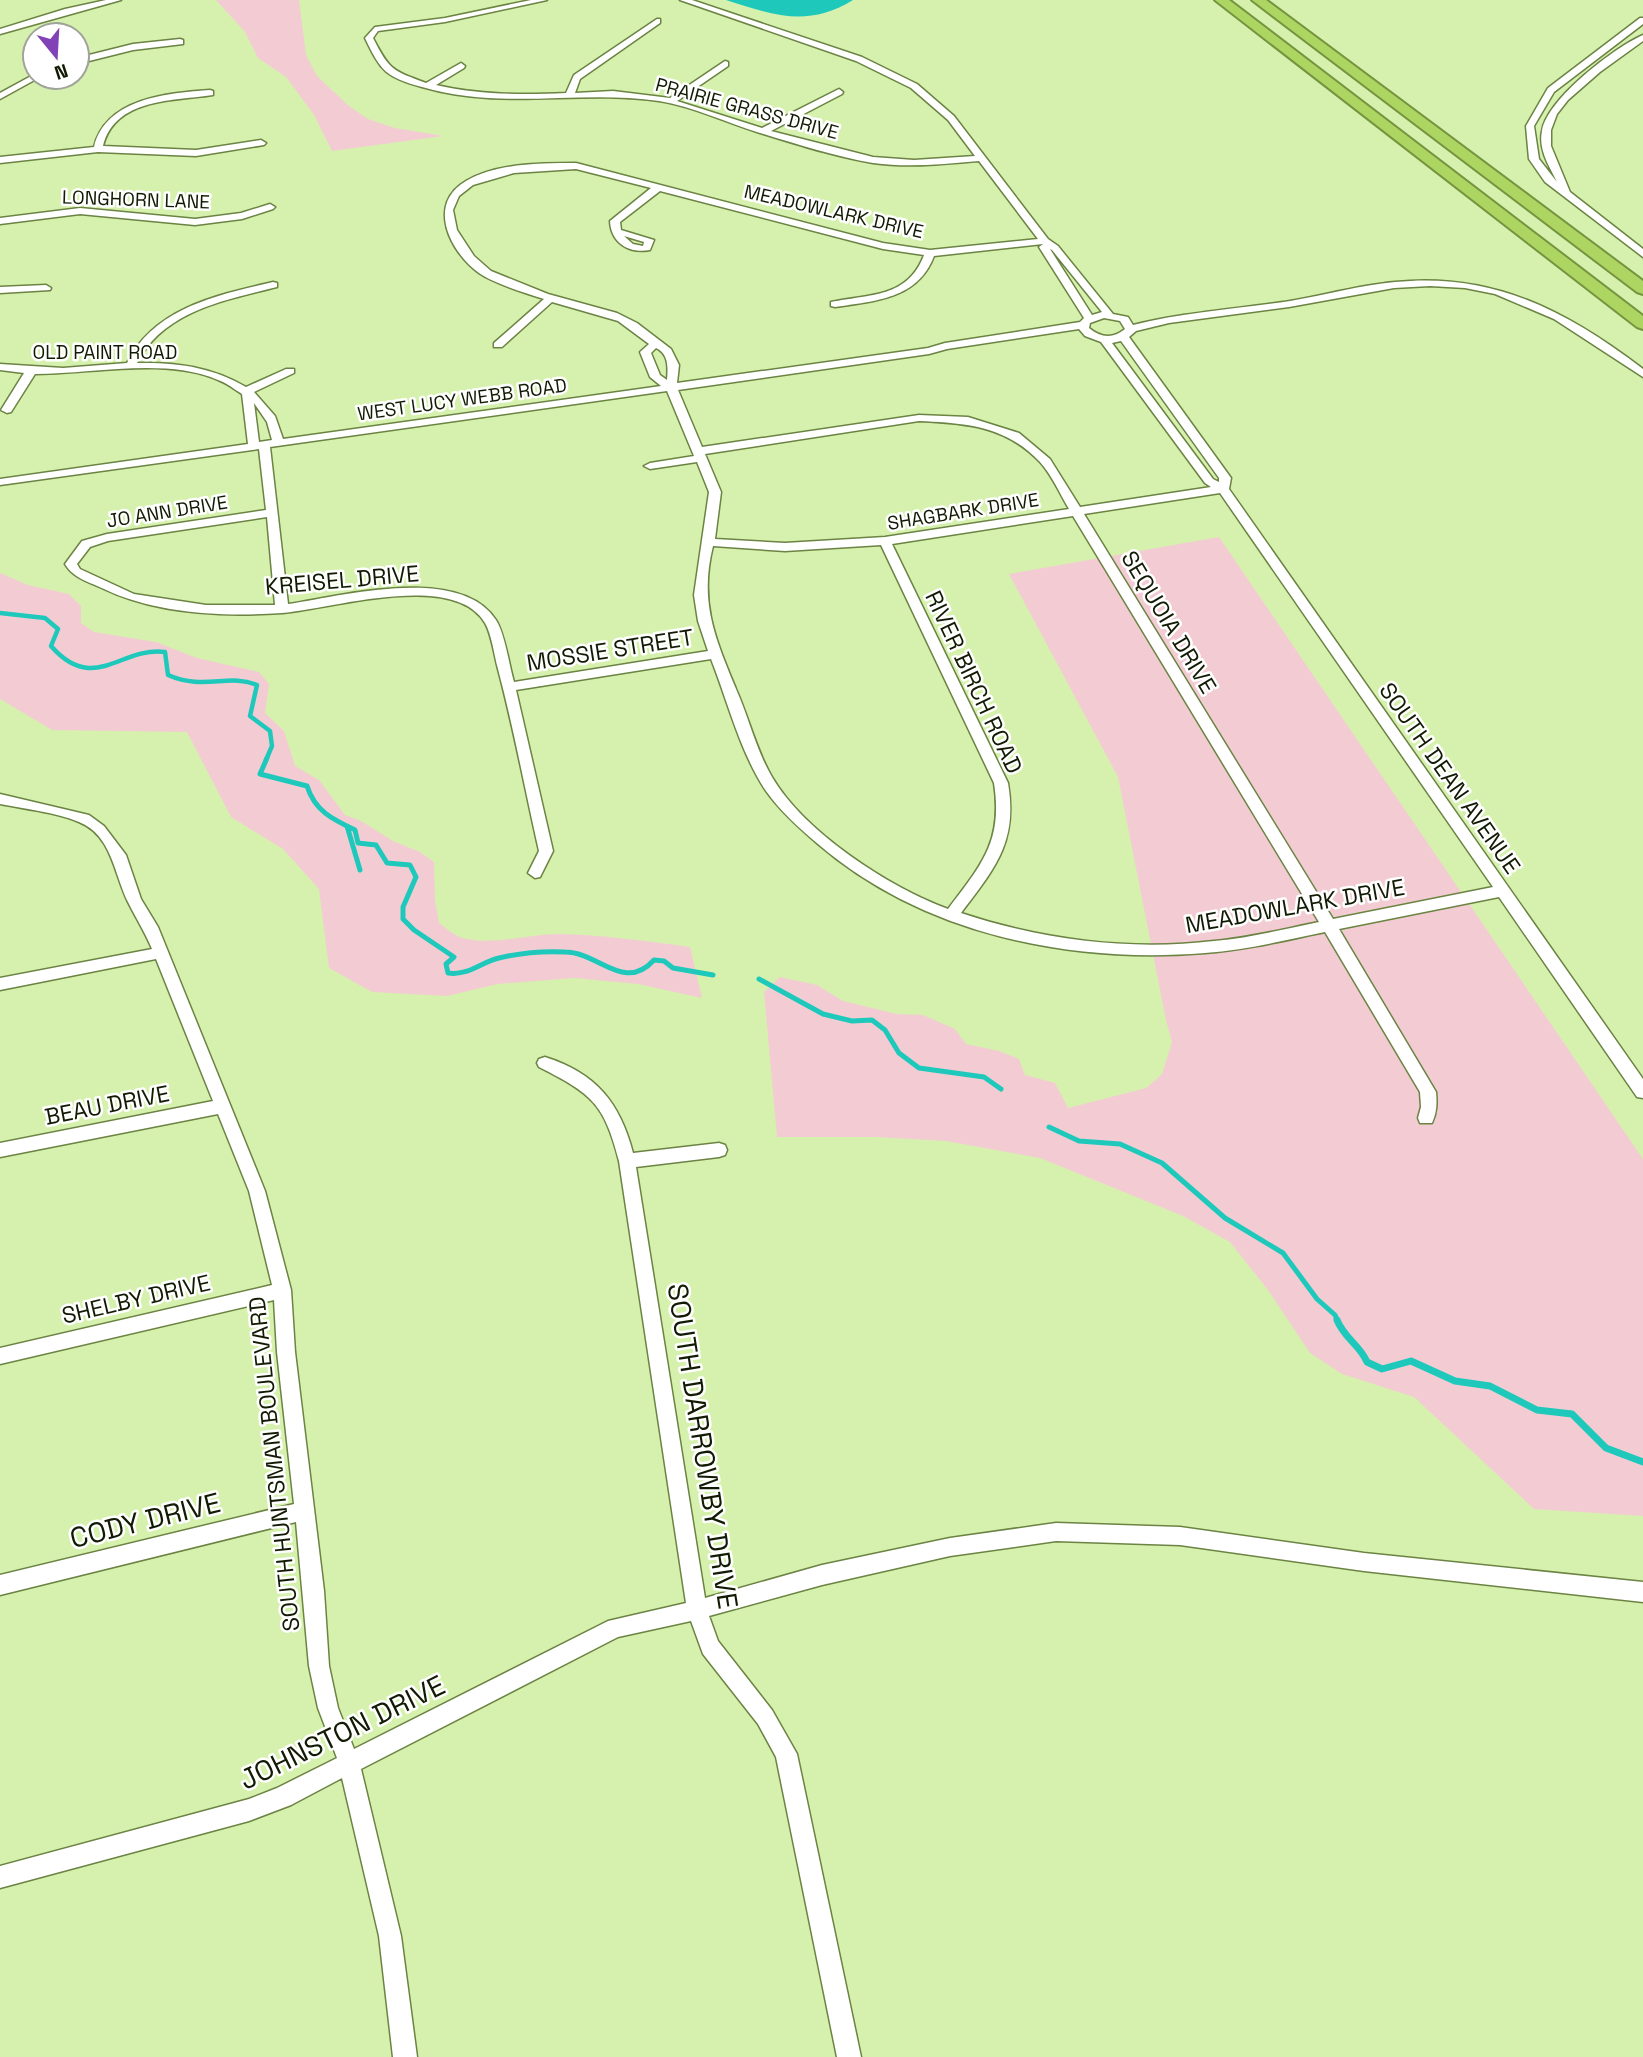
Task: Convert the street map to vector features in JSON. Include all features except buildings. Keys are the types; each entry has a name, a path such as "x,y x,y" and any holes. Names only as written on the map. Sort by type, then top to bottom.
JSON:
{"highway":[{"path":"1222,0 1643,324"},
{"path":"1258,0 1643,289"}],"street":[{"path":"0,32 68,11 117,0"},
{"name":"PRAIRIE GRASS DRIVE","path":"544,0 472,16 375,29 369,38 383,66 399,76 470,95 514,98 613,94 670,102 763,131 873,160 914,163 982,158"},
{"path":"684,0 859,59 914,86 951,118 1045,241 1055,248 1109,315 1122,319 1144,318 1413,284 1452,285 1493,292 1531,303 1573,323 1643,374"},
{"path":"1642,252 1548,180 1534,159 1530,126 1551,90 1643,20"},
{"path":"570,96 571,87 577,77 657,21"},
{"path":"1571,199 1546,145 1547,122 1565,96 1643,37"},
{"path":"91,58 133,47 180,42"},
{"path":"670,102 725,64"},
{"path":"429,86 461,66"},
{"path":"0,96 21,85"},
{"path":"763,131 839,92"},
{"path":"98,149 102,131 125,112 156,100 209,93"},
{"path":"0,160 98,149 196,153 232,150 261,143"},
{"name":"MEADOWLARK DRIVE","path":"550,299 486,273 470,259 458,242 447,215 449,203 463,187 492,175 529,167 552,165 593,168 883,246 930,253 1045,241"},
{"path":"619,232 614,227 615,221 660,187"},
{"name":"LONGHORN LANE","path":"0,221 80,211 195,222 242,216 270,207"},
{"path":"1045,241 1044,250 1086,321 1090,335 1104,339 1323,297"},
{"path":"835,304 882,296 906,287 926,269 930,253"},
{"path":"130,367 139,348 147,339 174,319 228,296 273,285"},
{"path":"0,290 46,288"},
{"path":"498,345 550,299 620,318 654,345 666,349 674,365 671,387 655,377 648,360 645,352 654,345"},
{"name":"WEST LUCY WEBB ROAD","path":"0,482 929,351 1109,315"},
{"name":"SOUTH DEAN AVENUE","path":"1122,319 1129,323 1128,333 1225,478 1223,489"},
{"name":"WEST LUCY WEBB ROAD","path":"929,351 948,352 1090,335"},
{"name":"SOUTH DEAN AVENUE","path":"1104,339 1209,481 1223,489 1643,1092"},
{"name":"OLD PAINT ROAD","path":"0,367 32,370 167,366 200,370 232,381 247,391 268,411 274,422 278,443"},
{"path":"7,410 32,370"},
{"path":"281,609 282,596 272,512 247,391 290,371"},
{"name":"MEADOWLARK DRIVE","path":"671,387 715,492 716,509 699,569 702,611 762,773 780,800 831,850 866,875 915,901 952,915 1035,939 1139,950 1207,948 1501,891"},
{"name":"SEQUOIA DRIVE","path":"650,466 701,454 919,418 968,420 1015,435 1046,461 1079,511 1428,1092 1429,1107 1426,1118"},
{"name":"SHAGBARK DRIVE","path":"707,542 785,547 885,541 1223,489"},
{"name":"JO ANN DRIVE","path":"74,558 86,544 107,538 272,512"},
{"name":"RIVER BIRCH ROAD","path":"885,541 1001,783 1005,811 1000,835 985,868 952,915"},
{"name":"KREISEL DRIVE","path":"74,558 71,564 75,571 131,597 206,609 281,609 406,591 448,594 473,603 491,622 547,850 535,873"},
{"name":"MOSSIE STREET","path":"509,687 716,654"},
{"name":"SOUTH HUNTSMAN BOULEVARD","path":"0,799 84,818 99,829 119,855 134,900 151,927 257,1191 282,1290 314,1591 319,1666 328,1708 349,1763 390,1936 405,2057"},
{"path":"0,984 161,953"},
{"name":"SOUTH DARROWBY DRIVE","path":"545,1063 582,1081 607,1103 620,1133 627,1161 697,1610 710,1647 765,1717 786,1754 849,2057"},
{"name":"BEAU DRIVE","path":"0,1150 223,1106"},
{"path":"627,1161 719,1150"},
{"name":"SHELBY DRIVE","path":"0,1356 282,1290"},
{"name":"CODY DRIVE","path":"0,1585 304,1511"},
{"name":"JOHNSTON DRIVE","path":"0,1877 249,1810 316,1783 349,1763 615,1628 697,1610 822,1575 950,1547 1056,1532 1180,1536 1364,1562 1643,1592"}],"shaded area":[{"path":"216,0 299,0 306,55 317,76 349,106 368,119 395,128 443,136 332,151 314,115 286,77 258,58 245,32"},
{"path":"1219,537 1643,1159 1643,1516 1534,1509 1414,1397 1342,1374 1310,1353 1268,1290 1230,1242 1183,1216 1040,1158 946,1141 875,1137 777,1137 764,992 780,977 817,985 843,1001 897,1014 923,1015 955,1029 966,1044 999,1051 1019,1059 1025,1075 1055,1083 1068,1108 1146,1088 1162,1074 1172,1042 1118,777 1009,574"},
{"path":"0,573 28,585 69,594 81,606 81,623 94,632 156,642 197,658 259,672 269,684 265,713 284,731 295,766 319,780 345,815 420,852 434,862 435,900 439,923 456,935 490,941 547,934 575,935 690,947 702,998 638,984 574,978 498,984 447,996 372,992 329,968 319,889 283,849 231,817 187,732 52,730 0,699"}],"water":[{"path":"726,0 853,0 820,14 790,16"}],"waterway":[{"path":"0,613 45,618 58,629 51,646 66,660 81,667 94,668 135,655 165,652 168,675 181,680 236,681 257,685 250,716 270,731 272,746 266,760"},
{"path":"267,758 260,774 307,786 320,808 355,830 358,843 376,845 387,863 410,865 416,877 403,907 403,919 414,930 454,957 446,964 448,973 468,971 507,956 557,952 577,954 622,972 632,973 643,969 654,960 664,961 673,968 713,975"},
{"path":"347,826 360,870"},
{"path":"759,979 823,1014 852,1021 872,1020 885,1030 899,1053 919,1068 984,1077 1001,1089"},
{"path":"1049,1127 1079,1141 1120,1144 1162,1163 1225,1218 1283,1253 1317,1299 1335,1315 1338,1321"},
{"path":"1338,1321 1367,1362 1382,1369 1411,1361 1455,1381 1490,1386 1537,1410 1572,1414 1606,1448 1643,1462"}]}
